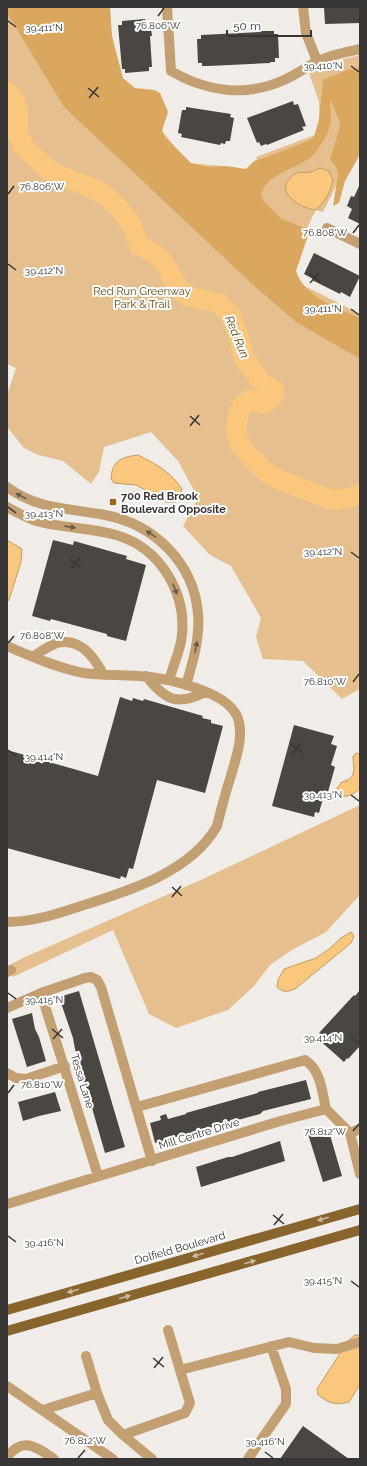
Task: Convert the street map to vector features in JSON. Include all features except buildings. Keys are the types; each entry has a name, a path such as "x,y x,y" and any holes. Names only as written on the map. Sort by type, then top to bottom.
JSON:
{"main road":[{"name":"Dolfield Boulevard","path":"7,1310 360,1209"},
{"path":"7,1331 360,1230"}],"street":[{"path":"167,7 171,71 187,80 205,86 224,90 263,88 283,81 317,61 360,49"},
{"path":"303,7 306,33 317,61"},
{"path":"327,228 360,244"},
{"path":"7,487 32,502 46,506 105,515 121,519 138,526 168,547 180,561 189,578 195,594 198,613 196,644 186,685"},
{"path":"7,507 23,516 39,522 100,531 116,535 130,540 144,548 156,558 166,571 175,587 180,602 182,615 181,641 169,680"},
{"path":"32,657 59,643 69,643 82,646 96,661 103,674"},
{"path":"7,646 32,657 86,673 146,676 186,685 216,697 236,712 240,734 238,749 217,826 212,836 199,849 181,863 156,878 129,891 32,920 7,922"},
{"path":"146,676 162,694 173,699 186,700 204,692"},
{"path":"7,1008 41,993 91,976 97,980 101,987 152,1160"},
{"name":"Tessa Lane","path":"41,993 65,1066 98,1176"},
{"path":"137,1107 305,1060 312,1064 316,1070 326,1109 350,1133 357,1147 360,1174"},
{"path":"7,1073 16,1078 26,1079 65,1066"},
{"name":"Mill Centre Drive","path":"7,1204 284,1120 326,1109"},
{"path":"350,1133 360,1129"},
{"path":"123,1435 185,1412 190,1403 168,1330"},
{"path":"180,1370 289,1342 314,1348 337,1348 360,1342"},
{"path":"248,1459 286,1404 286,1389 270,1346"},
{"path":"86,1356 97,1393 108,1420 123,1435 152,1459"},
{"path":"7,1386 113,1459"},
{"path":"43,1410 97,1393"},
{"path":"7,1457 15,1449 28,1444 40,1449 54,1459"}],"green space":[{"name":"Red Run Greenway Park & Trail","path":"7,7 113,70 188,163 234,167 241,187 264,178 256,157 320,133 319,102 309,73 337,61 360,55 360,138 323,212 316,210 283,275 360,314 360,689 342,699 303,661 263,659 256,637 261,618 231,566 210,555 183,526 198,498 178,461 151,432 104,447 99,472 91,484 63,461 38,455 24,448 7,427 7,395 16,368 7,364"},
{"path":"360,805 360,895 326,932 292,950 270,965 254,986 228,1010 176,1028 149,1014 113,930 13,977 7,968 7,966 25,957 203,879"}],"shaded area":[{"path":"7,7 110,7 112,36 123,78 135,88 154,90 160,93 168,112 162,131 165,137 191,163 207,167 226,166 246,169 254,161 308,141 314,137 319,119 323,80 347,70 360,68 360,152 345,181 339,203 333,206 338,175 337,169 330,159 340,123 331,100 330,127 316,152 302,163 271,180 265,186 261,194 263,200 282,219 310,230 296,271 306,288 314,295 332,306 360,318 360,359 296,322 252,284 64,107 7,13"},
{"path":"320,168 329,171 333,180 327,196 315,210 295,202 286,192 286,186 288,180 295,174 311,172"},
{"path":"138,455 163,469 178,483 182,489 176,502 166,502 136,485 114,483 111,479 113,468 116,464 123,458"},
{"path":"7,540 22,549 21,562 9,600 7,602"},
{"path":"356,753 360,754 360,789 349,796 340,795 337,793 337,788 342,782 353,775 353,756"},
{"path":"351,932 354,936 351,943 295,989 286,991 277,987 278,980 284,969 316,958"},
{"path":"355,1335 360,1335 360,1384 349,1402 340,1404 332,1403 318,1395 317,1389 348,1341"}],"waterway":[{"name":"Red Run","path":"7,91 13,97 18,109 18,134 24,147 51,172 94,189 106,196 118,207 131,224 139,245 151,251 163,261 179,289 189,297 219,303 230,314 238,334 244,358 261,382 275,391 267,403 262,404 249,400 240,409 236,429 239,442 247,453 275,478 329,499 339,500 360,494"}],"place":[{"name":"700 Red Brook Boulevard Opposite","path":"113,502"}]}
